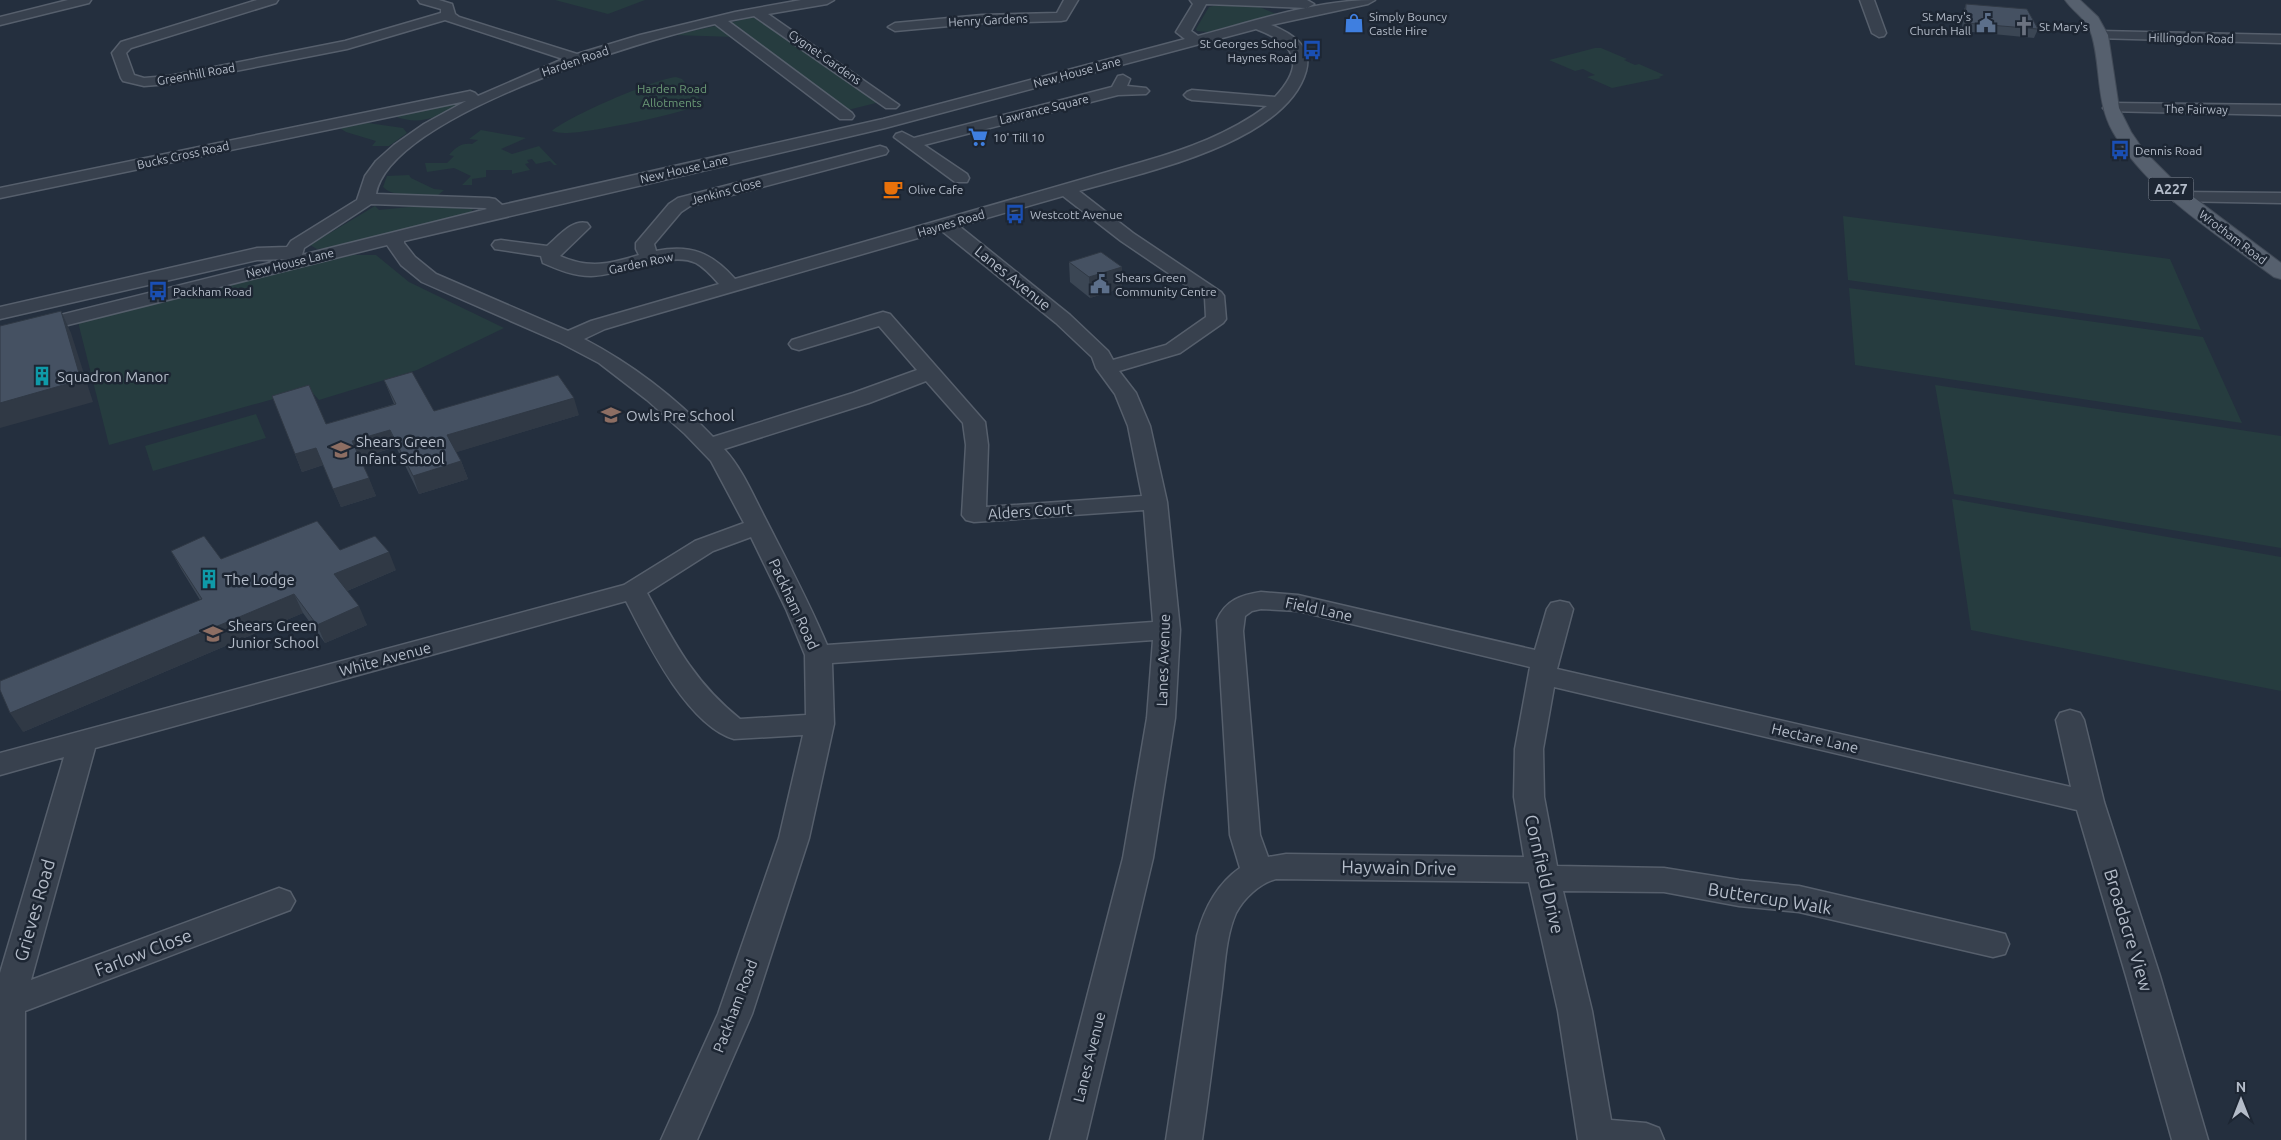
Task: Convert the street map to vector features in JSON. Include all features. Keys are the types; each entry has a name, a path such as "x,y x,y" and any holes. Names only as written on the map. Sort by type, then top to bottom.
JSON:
{"main road":[{"name":"Wrotham Road","path":"2072,0 2092,20 2100,35 2111,108 2122,132 2138,155 2180,197 2281,273"}],"street":[{"path":"0,21 84,0"},
{"name":"Greenhill Road","path":"270,0 126,45 119,53 128,77 142,82 169,80 353,43 448,15"},
{"path":"425,0 447,7 448,15 454,20 578,59"},
{"name":"Harden Road","path":"367,199 370,182 387,160 402,146 432,126 497,92 578,59 646,38 718,20 827,0"},
{"name":"Henry Gardens","path":"895,27 982,18 1061,17 1072,0"},
{"path":"1190,36 1200,4 1198,0 1309,4"},
{"name":"New House Lane","path":"0,336 293,257 394,237 885,123 1190,36 1258,25 1368,0"},
{"path":"1867,0 1879,33"},
{"name":"Cygnet Gardens","path":"757,12 891,105"},
{"path":"718,20 846,116"},
{"name":"Haynes Road","path":"568,338 605,323 1148,166 1206,146 1242,129 1280,102 1296,79 1302,58 1295,46 1286,38 1258,25"},
{"name":"New House Lane","path":"1032,68 1163,34 1190,36"},
{"name":"Hillingdon Road","path":"2100,35 2281,39"},
{"name":"Lawrance Square","path":"912,143 1120,84 1141,91"},
{"name":"Bucks Cross Road","path":"0,193 497,92"},
{"path":"1192,95 1280,102"},
{"name":"New House Lane","path":"367,199 492,205 512,195 907,100"},
{"name":"The Fairway","path":"2111,108 2281,110"},
{"name":"Bucks Cross Road","path":"366,118 432,126"},
{"path":"885,123 961,178"},
{"name":"Jenkins Close","path":"651,259 645,249 645,243 675,208 684,202 817,173 880,151"},
{"path":"1066,190 1127,237 1214,296 1216,319 1173,349 1106,368"},
{"path":"2180,197 2281,198"},
{"path":"293,257 299,243 356,209 367,199"},
{"name":"Lanes Avenue","path":"946,225 1073,327 1101,355 1106,368 1125,393 1139,426 1155,502 1167,630 1161,718 1138,858 1068,1140"},
{"path":"501,245 551,252 581,226"},
{"name":"Packham Road","path":"394,237 395,243 408,261 429,278 568,338 606,359 641,384 680,416 720,458 758,526 799,609 818,655 820,724 794,838 741,995 679,1140"},
{"name":"New House Lane","path":"0,312 270,251 293,257"},
{"name":"Garden Row","path":"551,252 550,258 558,263 589,272 599,272 674,255 699,258 715,270 731,286"},
{"path":"709,446 861,398 930,372 883,318 799,344"},
{"name":"Alders Court","path":"930,372 974,422 977,445 974,515 1155,502"},
{"name":"White Avenue","path":"0,764 633,591 704,546 758,526"},
{"path":"633,591 671,662 708,708 734,728 820,724"},
{"name":"Field Lane","path":"1257,872 1245,835 1230,638 1231,618 1241,607 1257,601 1298,603 1543,668"},
{"name":"Cornfield Drive","path":"1560,609 1543,668 1532,727 1528,768 1530,812 1575,1011 1596,1138"},
{"path":"818,655 1167,630"},
{"name":"Hectare Lane","path":"1543,668 2089,802"},
{"name":"Broadacre View","path":"2070,720 2089,802 2143,976 2190,1140"},
{"name":"Grieves Road","path":"7,1140 8,1003 82,743"},
{"name":"Haywain Drive","path":"1257,872 1286,866 1543,874"},
{"path":"1184,1140 1212,946 1219,919 1225,905 1238,887 1257,872"},
{"name":"Buttercup Walk","path":"1543,874 1658,880 1799,899 1993,944"},
{"name":"Farlow Close","path":"8,1003 279,901"},
{"path":"1596,1138 1646,1140"}],"green space":[{"path":"555,0 645,0 608,14"},
{"path":"1217,5 1257,6 1276,14 1208,32 1197,31 1196,29 1209,7"},
{"path":"757,16 880,102 844,111 729,23"},
{"path":"715,26 734,37 674,35"},
{"path":"1601,48 1627,59 1624,60 1635,65 1639,64 1664,75 1659,77 1661,78 1612,88 1587,77 1595,75 1583,69 1575,71 1549,60"},
{"name":"Harden Road Allotments","path":"676,77 682,79 704,103 678,112 613,127 562,133 552,131 575,117 612,100 650,84"},
{"path":"448,104 456,106 428,119 413,120 397,117 398,115"},
{"path":"368,123 403,128 407,133 389,146 372,146 376,141 346,132 338,127"},
{"path":"481,130 526,138 501,149 512,154 539,146 557,165 550,161 536,164 532,159 527,160 529,163 525,164 530,170 512,174 512,170 486,170 486,177 472,179 472,185 462,185 471,176 454,168 427,172 425,163 447,163 454,156 449,155 457,148 464,144 472,144 478,140 469,139"},
{"path":"409,175 411,178 434,189 444,190 437,196 409,196 388,191 383,187 387,176"},
{"path":"375,206 379,210 419,206 473,209 464,215 327,248 317,249 310,245"},
{"path":"1843,216 2170,259 2201,330 1848,280"},
{"path":"353,255 376,255 409,282 504,328 417,370 319,400 309,389 109,445 78,322"},
{"path":"1849,288 2203,337 2242,423 1855,365"},
{"path":"1935,385 2281,436 2281,548 1954,494"},
{"path":"256,414 266,438 153,471 145,446"},
{"path":"1952,499 2281,557 2281,691 1971,630"}],"building":[{"path":"1966,4 2027,9 2038,29 1965,23"},
{"path":"1101,252 1122,267 1089,277 1069,262"},
{"name":"Squadron Manor","path":"61,311 81,380 0,403 0,326"},
{"name":"Shears Green Infant School","path":"412,372 434,411 558,375 574,398 447,435 461,461 413,476 390,430 352,441 369,478 333,489 316,448 295,454 272,396 309,385 326,424 396,404 384,380"},
{"path":"317,521 340,550 375,536 389,552 334,574 359,606 317,625 294,594 10,713 0,690 0,681 202,599 171,551 204,536 221,559"}],"place":[{"name":"Simply Bouncy Castle Hire","path":"1354,23"},
{"name":"St Mary's Church Hall","path":"1986,23"},
{"name":"St Mary's","path":"2024,26"},
{"name":"St Georges School Haynes Road","path":"1312,50"},
{"name":"10' Till 10","path":"978,137"},
{"name":"Dennis Road","path":"2120,150"},
{"name":"Olive Cafe","path":"893,189"},
{"name":"Westcott Avenue","path":"1015,214"},
{"name":"Shears Green Community Centre","path":"1100,284"},
{"name":"Packham Road","path":"158,291"},
{"name":"Squadron Manor","path":"42,376"},
{"name":"Owls Pre School","path":"611,415"},
{"name":"Shears Green Infant School","path":"341,450"},
{"name":"The Lodge","path":"209,579"},
{"name":"Shears Green Junior School","path":"213,634"}]}
